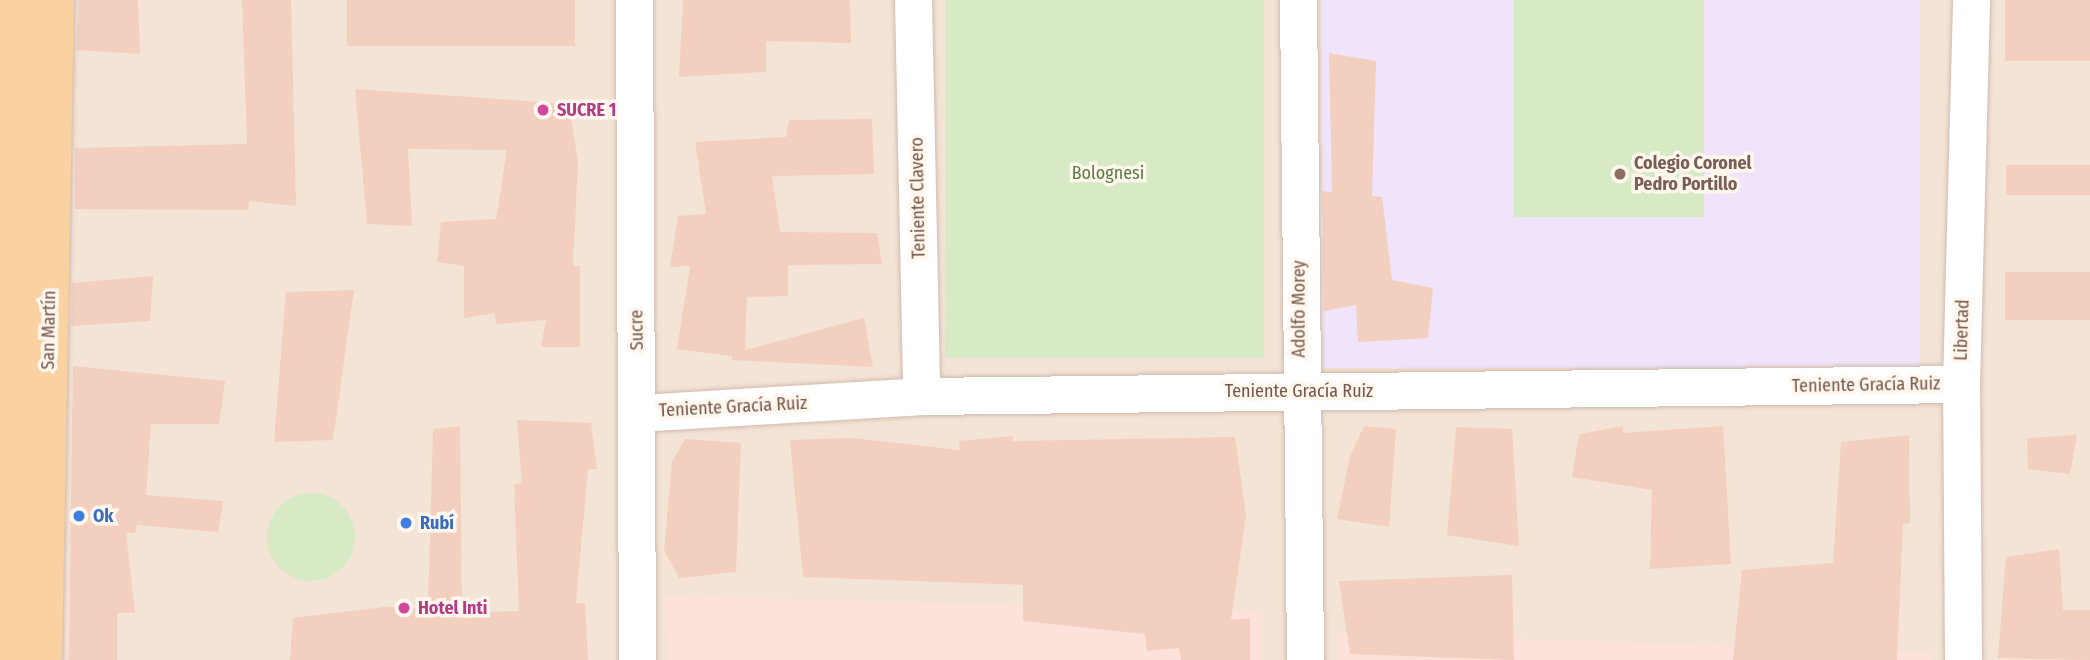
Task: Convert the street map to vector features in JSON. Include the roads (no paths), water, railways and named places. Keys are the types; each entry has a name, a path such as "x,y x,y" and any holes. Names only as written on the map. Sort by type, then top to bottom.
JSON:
{"main road":[{"name":"San Martín","path":"18,0 18,562 43,660"},
{"name":"San Martín","path":"7,660 18,562 55,0"}],"street":[{"name":"Sucre","path":"634,0 638,413 637,660"},
{"name":"Teniente Clavero","path":"913,0 920,396"},
{"name":"Adolfo Morey","path":"1298,0 1300,391 1305,660"},
{"name":"Libertad","path":"1963,660 1961,384 1971,0"},
{"name":"Teniente Gracía Ruiz","path":"638,413 920,396 1961,384"}],"place":[{"name":"SUCRE 1","path":"543,110"},
{"name":"Colegio Coronel Pedro Portillo","path":"1620,174"},
{"name":"Ok","path":"79,516"},
{"name":"Rubí","path":"406,523"},
{"name":"Hotel Inti","path":"404,608"}],"park label":[{"name":"Bolognesi","path":"1108,173"}]}
